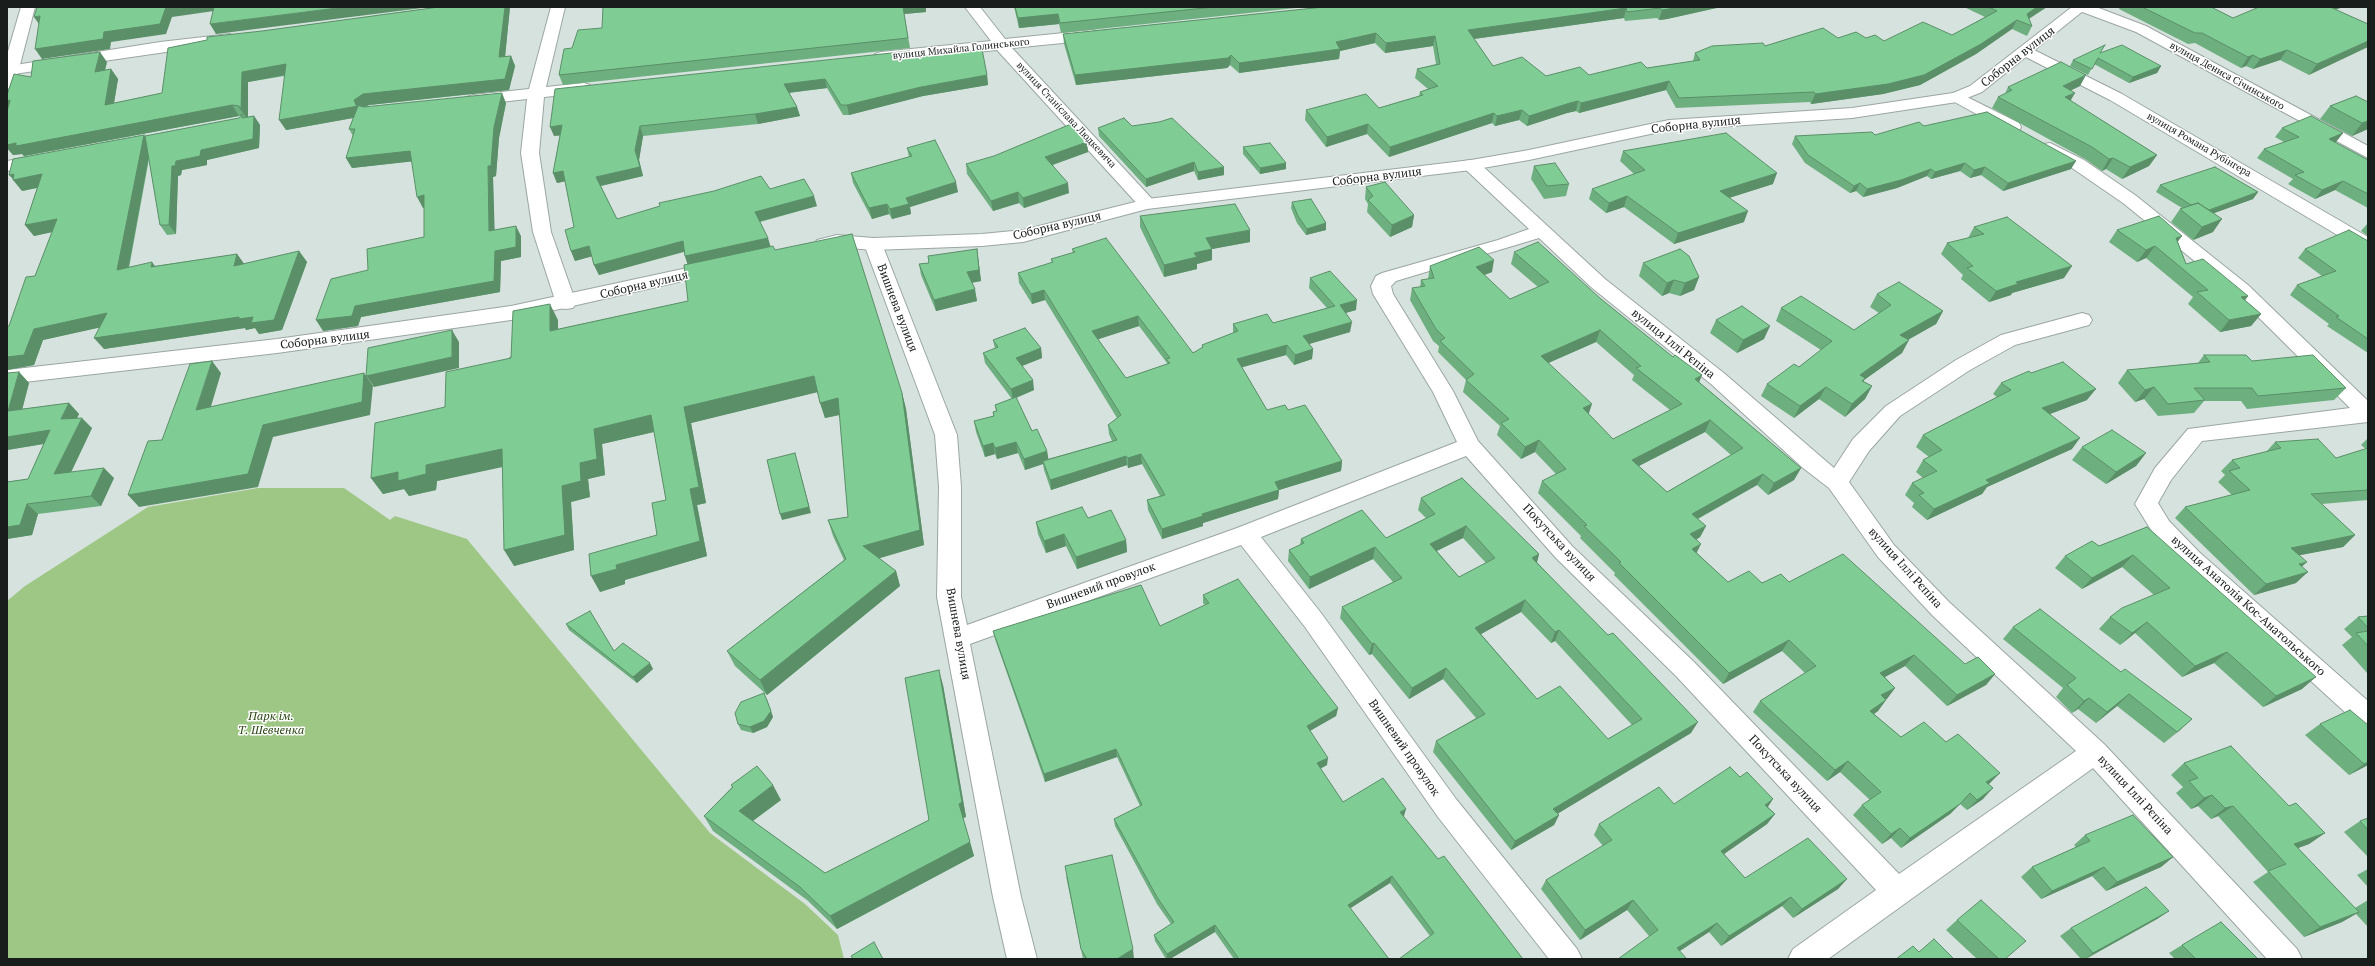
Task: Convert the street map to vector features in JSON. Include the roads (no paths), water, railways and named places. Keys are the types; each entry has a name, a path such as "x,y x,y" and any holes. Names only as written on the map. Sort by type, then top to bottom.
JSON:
{"street":[{"path":"28,7 8,78 160,47 245,38"},
{"path":"558,7 536,94 530,153 540,222 566,303"},
{"name":"вулиця Станіслава Людкевича","path":"972,7 1002,44 1146,204"},
{"name":"Соборна вулиця","path":"804,248 837,241 873,244 982,240 1023,236 1146,204 1308,186 1471,164 1529,155 1669,125 1852,112 1957,97 1976,89 2026,52 2082,7"},
{"name":"вулиця Дениса Січинського","path":"2082,7 2142,29 2366,150"},
{"name":"вулиця Михайла Голинського","path":"868,58 1112,33"},
{"name":"вулиця Романа Рубінгера","path":"2026,52 2116,97 2368,245"},
{"path":"460,101 599,87"},
{"path":"1957,97 2078,164 2129,199 2240,289 2368,414"},
{"path":"7,166 54,158"},
{"name":"вулиця Іллі Рєпіна","path":"1471,164 1598,283 1718,379 1811,462 1837,482 1886,551 1936,604 2095,752 2286,959"},
{"name":"Покутська вулиця","path":"1541,231 1506,244 1389,277 1383,280 1381,286 1389,306 1443,392 1470,446 1564,552 1685,669 1898,893"},
{"name":"Вишнева вулиця","path":"873,244 946,435 950,488 949,597 1007,897 1022,959"},
{"name":"Соборна вулиця","path":"7,378 344,337 511,313 566,303 736,263"},
{"path":"1837,482 1861,445 1893,411 1964,365 2008,340 2082,320"},
{"name":"вулиця Анатолія Кос-Анатольського","path":"2368,414 2196,434 2162,474 2146,504 2161,526 2191,558 2368,717"},
{"name":"Вишневий провулок","path":"957,639 1245,534 1470,446"},
{"name":"Вишневий провулок","path":"1245,534 1313,620 1447,808 1567,959"},
{"path":"1803,959 2095,752"}],"park label":[{"name":"Парк ім. Т. Шевченка","path":"271,724"}]}
